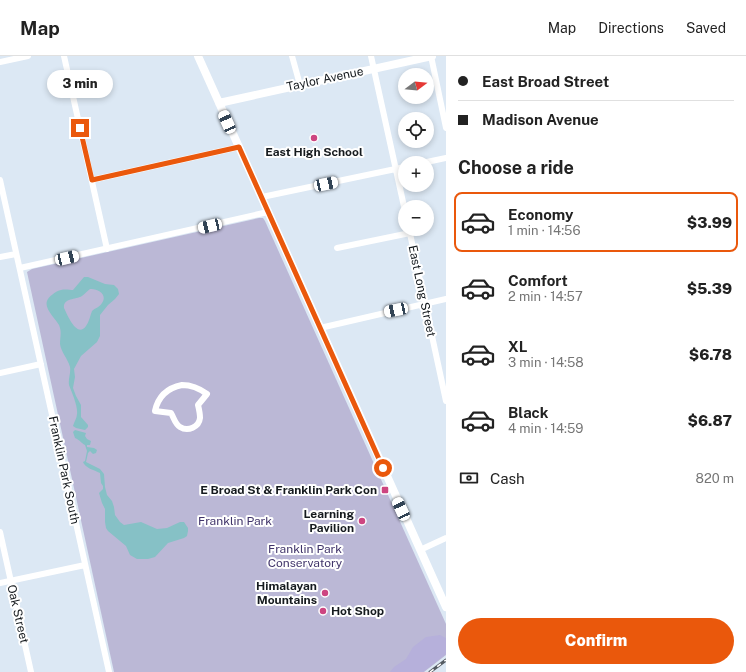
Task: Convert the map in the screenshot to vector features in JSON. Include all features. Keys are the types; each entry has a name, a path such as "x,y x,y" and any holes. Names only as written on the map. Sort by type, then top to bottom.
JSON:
{"main road":[{"path":"198,56 420,550 444,598 446,607"},
{"name":"Taylor Avenue","path":"219,103 432,56"}],"street":[{"path":"0,62 28,56"},
{"path":"64,56 107,249"},
{"path":"292,56 300,85"},
{"path":"371,56 403,200"},
{"path":"432,56 446,128"},
{"path":"92,180 239,147"},
{"path":"434,160 446,158"},
{"path":"262,197 396,169"},
{"name":"Franklin Park South","path":"0,180 109,672"},
{"path":"20,268 268,212"},
{"path":"337,248 398,234"},
{"name":"East Long Street","path":"410,236 446,401"},
{"path":"0,257 16,254"},
{"path":"320,328 446,299"},
{"path":"0,373 41,364"},
{"path":"178,386 195,386 207,394 198,405 200,414 199,421 195,427 188,429 180,427 175,422 171,414 155,411 161,397 169,390 178,386"},
{"name":"Oak Street","path":"0,532 31,672"},
{"path":"420,550 446,538"},
{"path":"0,583 85,565"}],"green space":[{"name":"Franklin Park","path":"263,218 265,221 446,624 446,655 424,672 114,672 27,272 32,269"}],"shaded area":[{"path":"440,635 446,638 446,654 423,672 390,672 394,667 406,659 413,647 426,637"}],"water":[{"path":"84,277 88,277 105,284 114,285 118,289 119,294 100,315 100,336 97,342 81,356 74,369 75,377 73,388 81,405 81,417 88,425 85,430 73,426 77,417 77,407 69,385 70,367 60,344 61,332 59,325 47,307 47,301 52,294 63,290 73,290","holes":["90,289 103,294 104,297 102,303 92,311 86,326 79,330 70,320 64,308 65,302 82,296"]},
{"path":"75,430 86,433 85,436 91,441 90,445 87,445 87,447 97,450 96,453 93,454 90,451 88,453 86,462 100,469 104,474 107,495 112,501 115,515 120,522 124,525 141,522 157,529 167,528 180,522 184,522 188,528 187,536 168,543 155,557 148,559 137,559 130,555 126,546 106,528 105,509 99,493 103,489 100,473 84,464 83,462 85,461 87,451 85,445 75,438 73,432"}],"railway":[{"path":"430,672 446,660"}],"place":[{"name":"East High School","path":"314,138"},
{"name":"E Broad St & Franklin Park Con","path":"385,490"},
{"name":"Learning Pavilion","path":"362,521"},
{"name":"Himalayan Mountains","path":"325,593"},
{"name":"Hot Shop","path":"323,611"}],"route":[{"path":"80,128 92,180 239,147 383,468"}],"park label":[{"name":"Franklin Park Conservatory","path":"305,556"}]}
